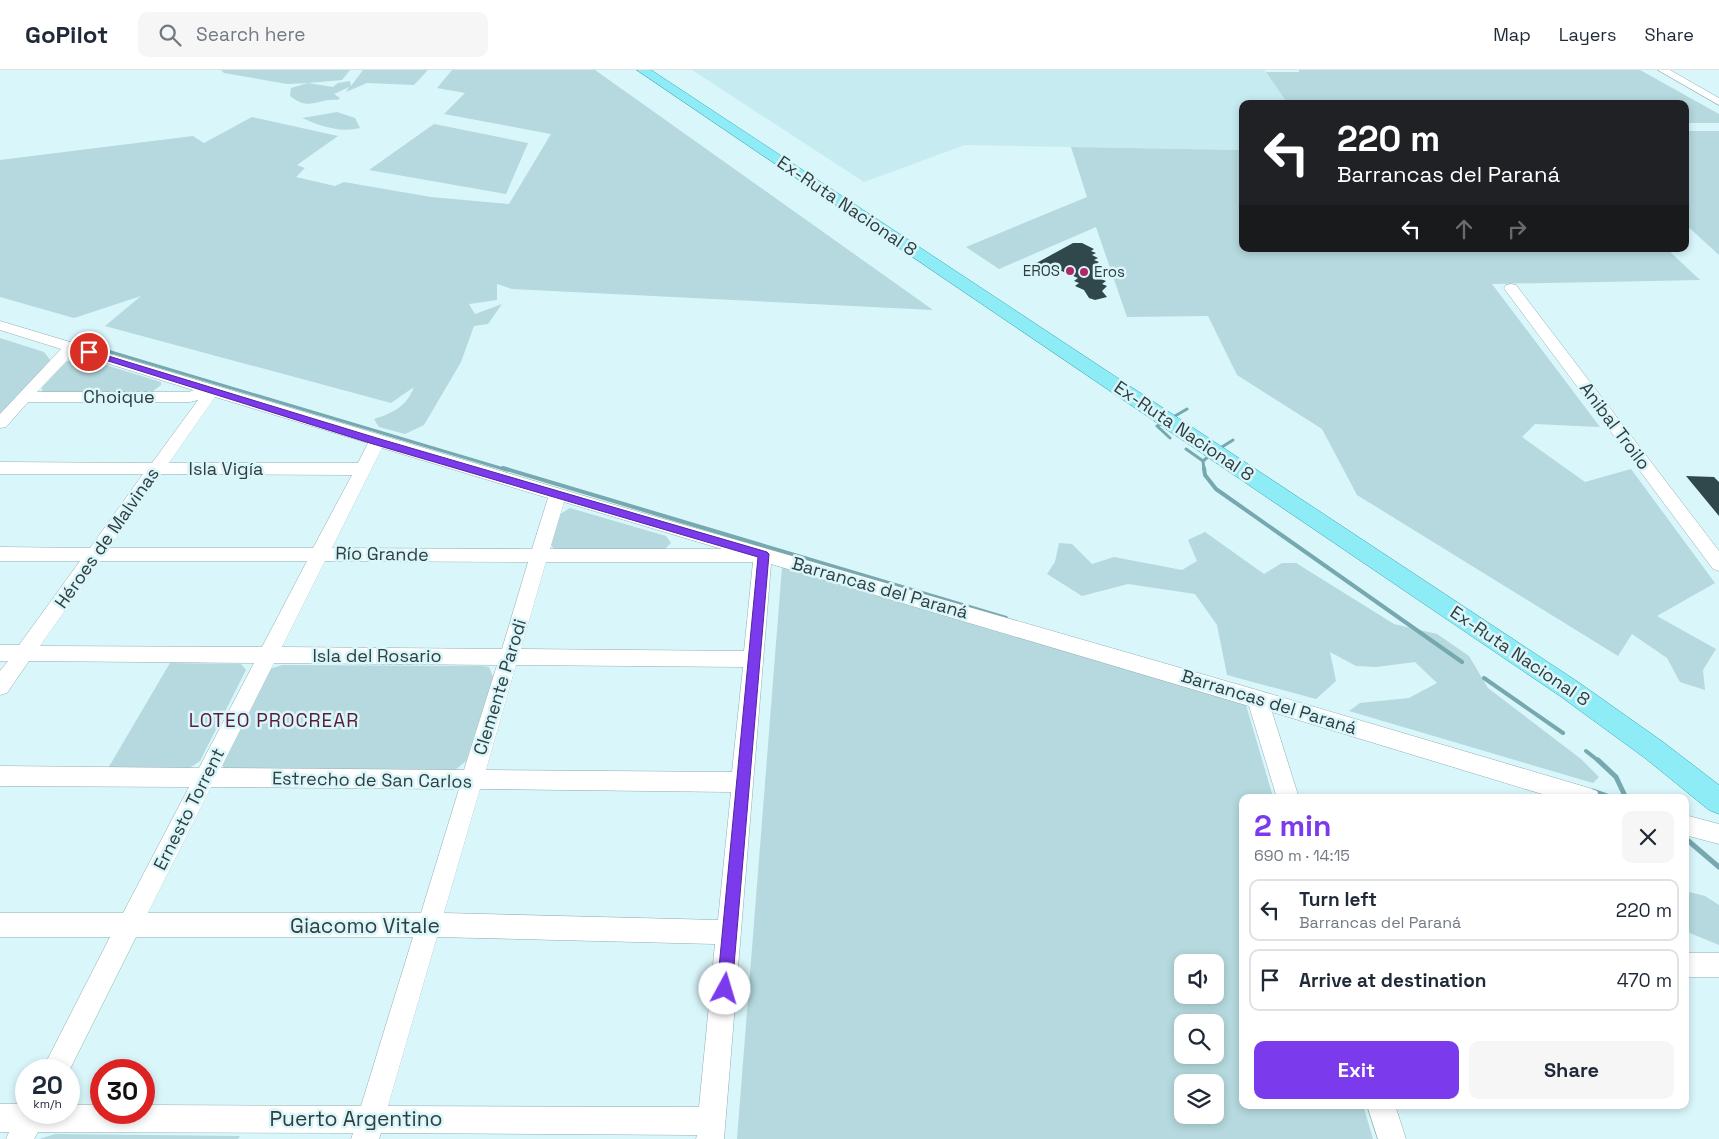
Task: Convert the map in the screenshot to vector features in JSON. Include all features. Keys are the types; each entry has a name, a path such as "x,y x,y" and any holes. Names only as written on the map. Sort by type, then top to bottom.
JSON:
{"main road":[{"name":"Ex-Ruta Nacional 8","path":"642,70 1569,689 1654,750 1719,801"}],"street":[{"path":"1663,70 1719,102"},
{"name":"Anibal Troilo","path":"1511,288 1719,564"},
{"name":"Barrancas del Paraná","path":"0,325 213,389 376,442 558,493 1257,698 1576,794"},
{"path":"0,423 71,347"},
{"name":"Choique","path":"24,397 190,397 213,389"},
{"name":"Héroes de Malvinas","path":"0,687 213,389"},
{"name":"Ernesto Torrent","path":"61,1059 376,442"},
{"name":"Isla Vigía","path":"0,468 361,469"},
{"name":"Clemente Parodi","path":"368,1129 558,493"},
{"name":"Río Grande","path":"0,554 737,557 763,554"},
{"path":"711,1130 763,554"},
{"name":"Isla del Rosario","path":"0,653 754,659"},
{"path":"1257,698 1287,794"},
{"name":"Estrecho de San Carlos","path":"0,776 743,782"},
{"path":"1689,826 1719,834"},
{"name":"Giacomo Vitale","path":"0,925 429,925 730,932"},
{"path":"1689,965 1719,965"},
{"path":"1382,1109 1392,1139"},
{"name":"Puerto Argentino","path":"0,1118 15,1121"},
{"name":"Puerto Argentino","path":"80,1124 368,1129 711,1130"}],"shaded area":[{"path":"221,70 350,70 342,80 287,84 224,73"},
{"path":"363,70 428,70 414,85 367,83 346,92 349,87 334,94 340,98 338,100 308,104 297,101 290,96 291,88 308,83 333,87 338,83 350,81 351,86"},
{"path":"452,70 595,70 933,310 512,289 497,284 497,300 469,304 475,314 502,304 488,324 474,326 461,362 424,425 405,434 379,427 374,419 387,414 403,404 414,387 391,403 105,326 141,296 74,318 0,297 0,160 193,136 204,143 252,117 338,136 297,165 305,168 296,177 335,186 344,182 431,197 509,204 551,134 444,114 465,93 437,88"},
{"path":"692,70 1264,70 1286,100 1239,100 1239,150 965,145 864,182"},
{"path":"1299,70 1640,70 1719,114 1719,123 1689,123 1689,100 1285,100 1266,72 1299,72"},
{"path":"337,112 355,118 360,128 337,129 302,118"},
{"path":"434,124 528,143 506,194 369,170"},
{"path":"1689,131 1719,131 1719,255 1689,228"},
{"path":"1071,147 1239,150 1239,252 1670,252 1700,280 1492,284 1600,427 1535,424 1522,437 1585,482 1631,469 1715,583 1657,616 1716,649 1703,670 1705,690 1680,682 1667,658 1632,634 1618,656 1357,495 1322,429 1237,375 1208,316 1127,317 1096,227 999,269 966,247 1087,197"},
{"path":"0,338 44,352 51,361 0,416"},
{"path":"80,357 161,382 161,385 152,392 146,393 42,392 42,387 66,362"},
{"path":"570,508 666,536 671,543 663,551 555,550 550,544 560,514"},
{"path":"1205,532 1264,574 1282,563 1296,563 1394,624 1437,634 1469,656 1488,688 1581,759 1599,777 1593,783 1349,711 1360,703 1409,698 1437,683 1415,662 1376,667 1356,666 1330,652 1336,681 1316,699 1227,675 1217,625 1195,594 1128,584 1082,596 1047,574 1055,562 1059,543 1072,544 1092,564 1114,557 1182,570 1197,561 1188,540"},
{"path":"782,567 1246,705 1272,794 1239,794 1239,1109 1364,1109 1373,1139 737,1139"},
{"path":"170,663 241,664 246,670 200,761 188,769 107,770"},
{"path":"282,665 483,666 489,667 493,677 466,761 454,771 225,769 222,765 270,669"},
{"path":"1689,892 1705,896 1719,905 1719,945 1689,933"},
{"path":"55,1134 240,1136 238,1139 39,1139"}],"building":[{"name":"Eros","path":"1073,243 1082,243 1094,249 1091,251 1096,253 1092,255 1098,258 1094,260 1099,262 1096,264 1101,267 1098,269 1103,271 1099,274 1105,277 1101,279 1106,281 1102,284 1107,286 1102,291 1107,297 1095,300 1089,298 1084,290 1075,286 1079,283 1074,281 1078,278 1050,266 1031,266"},
{"path":"1686,476 1714,477 1719,482 1719,516"}],"waterway":[{"path":"74,341 507,470"},
{"path":"1175,416 1187,409"},
{"path":"1161,424 1157,426 1170,438"},
{"path":"1222,447 1233,440"},
{"path":"1186,449 1203,461"},
{"path":"1203,461 1209,456"},
{"path":"1203,461 1204,470"},
{"path":"503,468 1006,618"},
{"path":"1204,468 1205,475 1216,489 1462,662"},
{"path":"1484,678 1563,733"},
{"path":"1586,751 1600,762"},
{"path":"1598,760 1616,777 1624,794"},
{"path":"1593,791 1602,794"},
{"path":"1689,841 1719,867"}],"place":[{"name":"EROS","path":"1070,271"},
{"name":"Eros","path":"1084,272"}],"district":[{"name":"LOTEO PROCREAR","path":"274,720"}],"route":[{"path":"89,352 213,389 376,442 558,493 763,554 725,989"}]}
